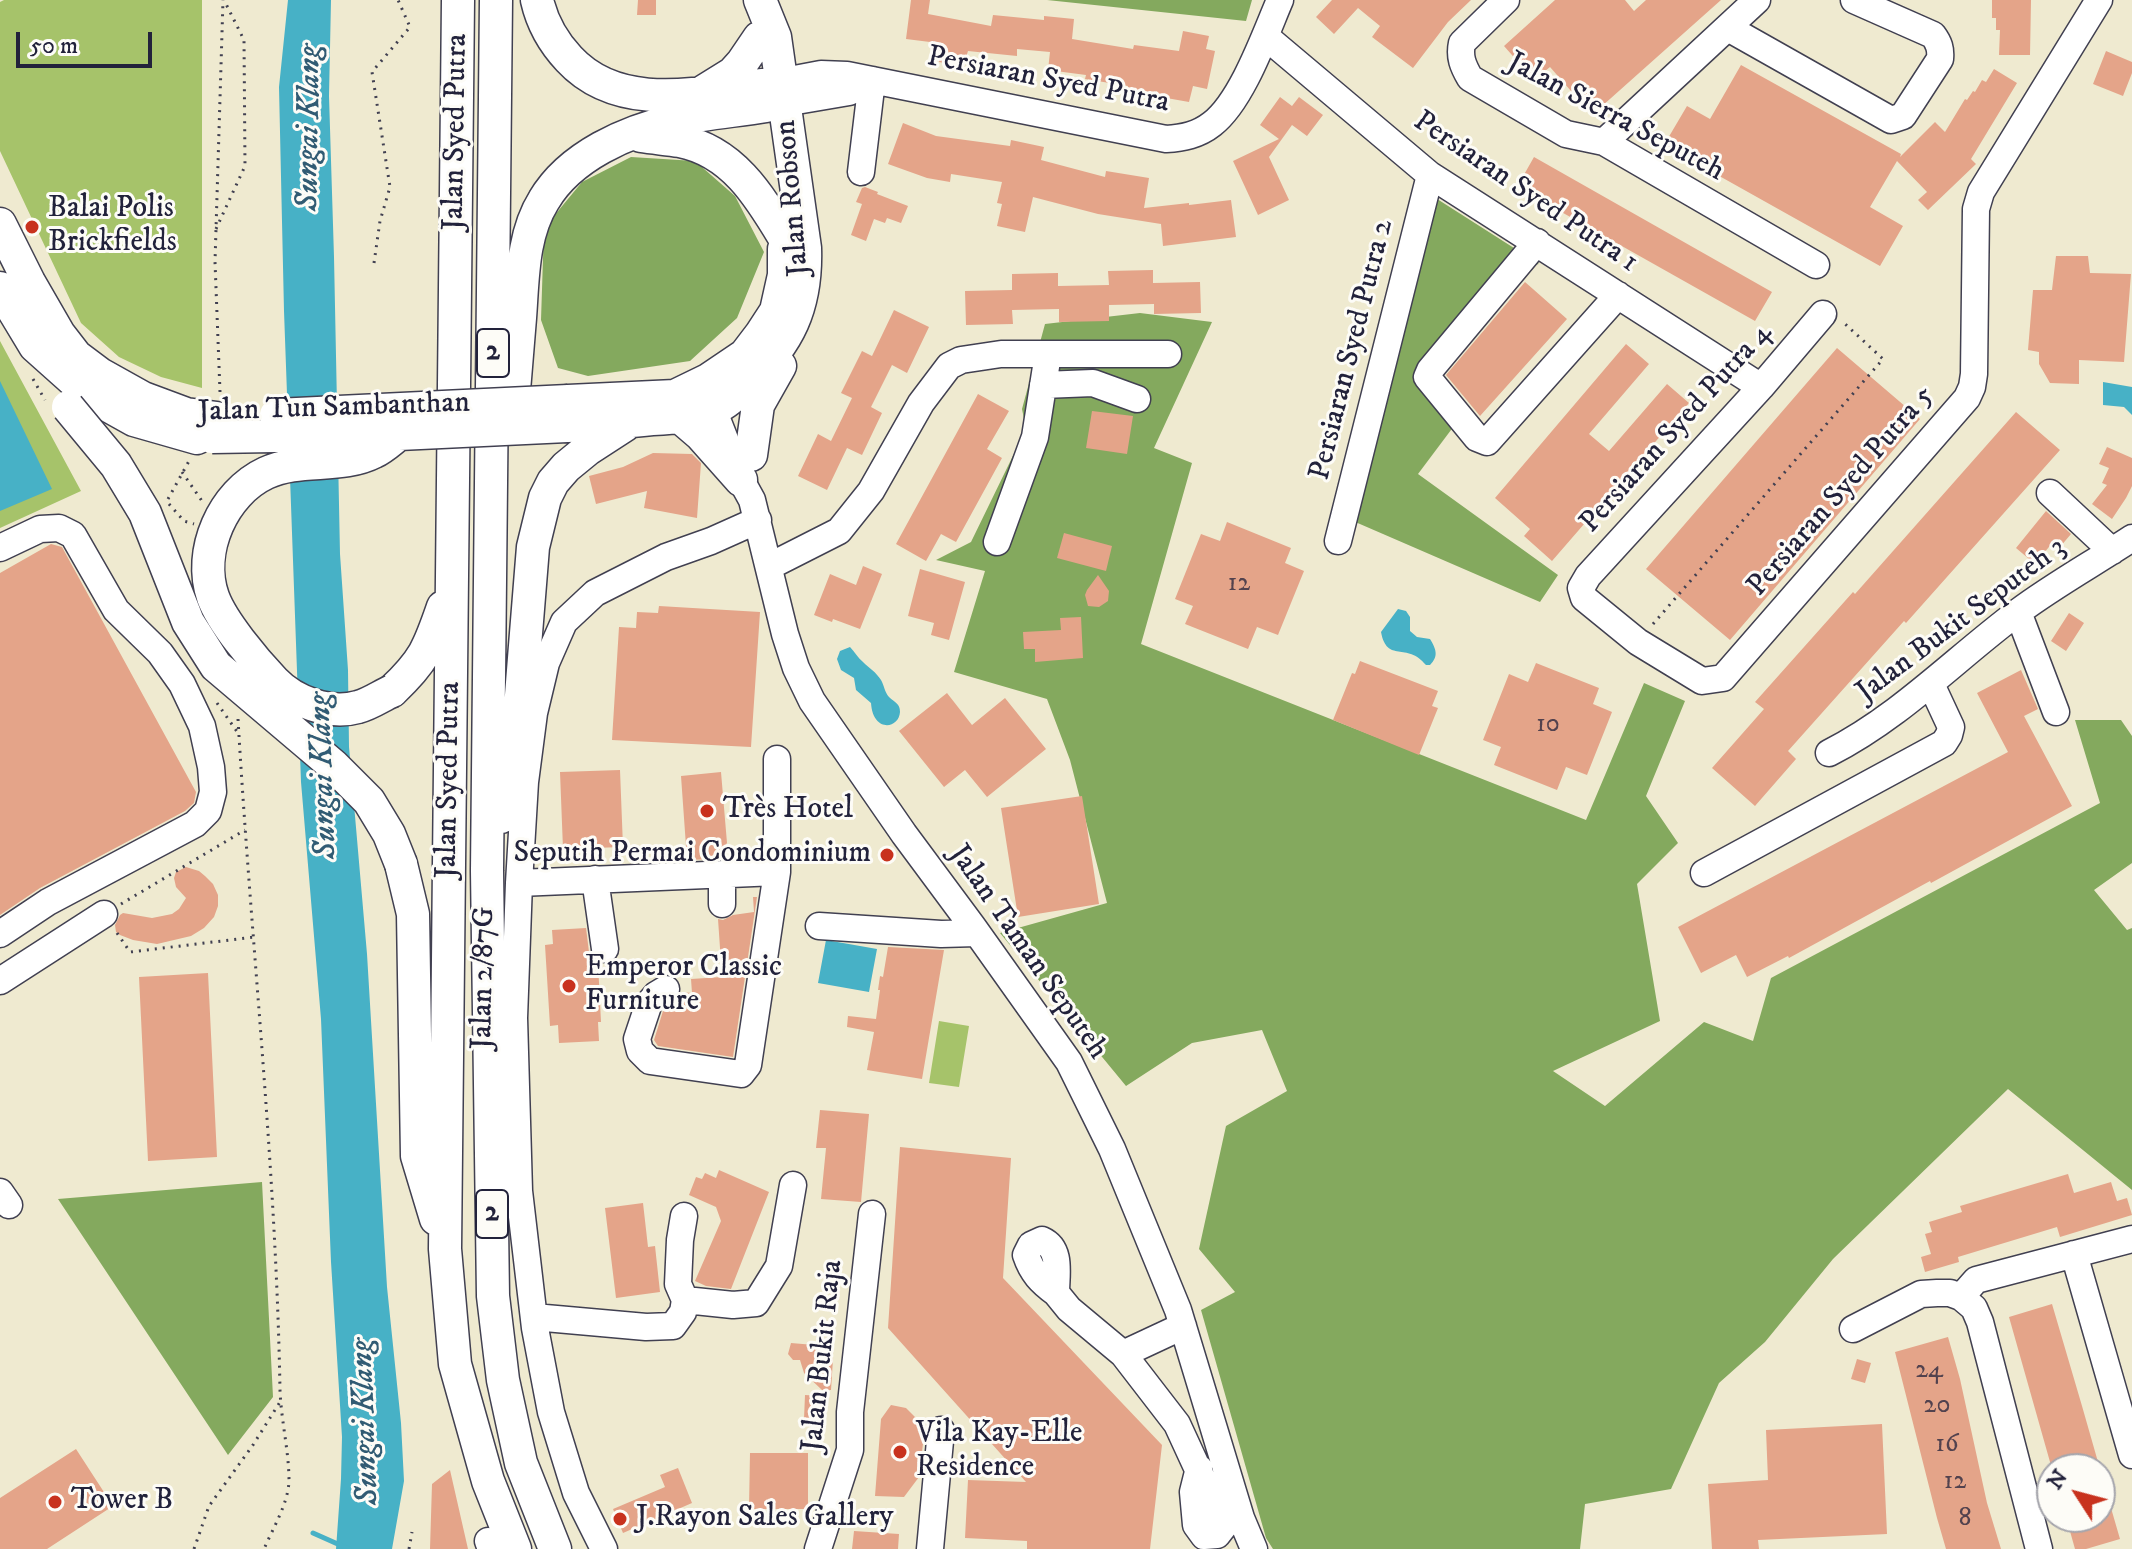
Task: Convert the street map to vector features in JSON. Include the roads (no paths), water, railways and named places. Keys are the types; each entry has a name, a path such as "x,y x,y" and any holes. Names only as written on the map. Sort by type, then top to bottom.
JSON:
{"main road":[{"name":"Jalan Syed Putra","path":"496,0 487,871 493,1296 503,1380 521,1463 555,1549"},
{"path":"537,0 555,44 581,72 616,90 650,96 774,94"},
{"name":"Jalan Robson","path":"567,414 677,406 720,399 771,357 786,338 800,307 806,273 805,248 774,94 759,38 760,0"},
{"name":"Jalan Robson","path":"567,414 632,421 677,406 745,355 776,311 784,275 784,237 774,94 775,37 760,0"},
{"name":"Jalan Syed Putra","path":"458,2 445,1249 451,1318 443,1376 458,1458 496,1547"},
{"path":"702,93 733,73 759,38"},
{"path":"489,707 525,254 532,225 543,200 563,175 589,155 630,135 774,94"},
{"path":"630,135 682,141 707,150 732,166 765,205 784,237"},
{"name":"Jalan Tun Sambanthan","path":"0,224 29,282 59,334 76,356 100,374 143,398 186,414 399,434 567,414"},
{"name":"Jalan Tun Sambanthan","path":"1,294 35,346 91,396 134,420 202,439 216,417"},
{"path":"750,489 758,405 796,333 800,307"},
{"path":"35,346 68,407 116,465 145,513 188,622 216,666 334,766 369,801 389,834 401,864 413,914 417,1156 445,1249"},
{"path":"720,399 745,355"},
{"path":"677,406 750,489"},
{"name":"Jalan Tun Sambanthan","path":"216,417 567,414"},
{"path":"487,871 516,757 533,547 545,498 566,467 632,421"},
{"path":"399,434 373,453 267,472 241,490 221,516 210,545 212,594 219,610 277,684 305,702 331,709 358,708 392,691 414,670 429,647 452,579"}],"street":[{"name":"Persiaran Syed Putra","path":"872,80 1166,139 1184,138 1213,124 1239,91 1280,0"},
{"name":"Jalan Sierra Seputeh","path":"1506,0 1462,43 1462,64 1470,78 1566,134 1604,142 1816,265"},
{"path":"1604,142 1757,0"},
{"path":"1728,28 1891,120 1897,119 1903,116 1940,59 1938,41 1933,35 1854,0"},
{"name":"Persiaran Syed Putra 5","path":"1581,588 1584,598 1638,642 1702,681 1723,678 1967,398 1974,374 1976,209 1981,192 2099,0"},
{"name":"Persiaran Syed Putra 1","path":"1265,36 1430,175 1761,387"},
{"path":"774,94 849,92 872,80"},
{"path":"861,172 872,80"},
{"name":"Persiaran Syed Putra 2","path":"1338,541 1430,175"},
{"path":"1537,242 1427,377 1477,438 1487,442 1618,295"},
{"name":"Persiaran Syed Putra 4","path":"1581,588 1588,576 1761,387 1823,314"},
{"path":"770,566 839,531 871,491 921,403 949,366 961,360 1001,354 1168,354"},
{"path":"997,542 1035,437 1048,354"},
{"path":"1043,385 1093,383 1137,399"},
{"name":"Jalan Taman Seputeh","path":"720,399 750,489 796,668 812,701 904,834 1069,1062 1112,1149 1164,1274 1183,1326 1241,1518 1254,1549"},
{"name":"Jalan 2/87G","path":"604,1549 576,1493 551,1412 534,1317 519,1191 514,1018 525,782 534,713 546,663 564,622 595,593 666,557 711,541 750,489"},
{"path":"2050,493 2122,545"},
{"path":"0,548 40,529 59,528 73,535 116,610 160,653 182,684 202,726 213,792 208,811 195,824 48,902 0,934"},
{"name":"Jalan Bukit Seputeh 3","path":"1829,753 1858,738 1931,684 2018,612 2122,545"},
{"path":"2018,612 2056,712"},
{"path":"1704,873 1944,743 1951,727 1931,684"},
{"path":"666,989 649,1003 637,1039 640,1051 650,1061 741,1074 748,1065 777,872 777,759"},
{"path":"519,883 777,872"},
{"path":"722,874 722,904"},
{"path":"595,879 605,949"},
{"path":"0,981 104,914"},
{"path":"819,926 941,934 977,933"},
{"path":"685,1300 733,1305 756,1303 779,1266 793,1185"},
{"name":"Jalan Bukit Raja","path":"818,1549 850,1450 850,1412 872,1214"},
{"path":"534,1317 646,1327 673,1326 683,1312 685,1300 678,1284 684,1216"},
{"path":"1961,1297 1976,1280 2132,1239"},
{"path":"2074,1254 2132,1455"},
{"path":"1056,1293 1069,1309 1123,1354 1177,1424 1199,1468"},
{"path":"1853,1329 1921,1294 1950,1293 1961,1297 1974,1308 2039,1549"},
{"path":"1123,1354 1183,1326"},
{"path":"930,1549 941,1430"}],"water":[{"name":"Sungai Klang","path":"288,0 331,0 329,96 340,554 348,670 349,747 367,954 387,1287 404,1481 392,1549 336,1549 342,1437 321,1019 301,782 284,311 279,87"},
{"path":"0,381 52,489 0,511"},
{"path":"2103,382 2132,387 2132,415 2124,407 2103,405"},
{"path":"1398,609 1406,611 1410,617 1410,631 1417,637 1430,639 1436,655 1430,665 1412,654 1393,650 1384,642 1381,632"},
{"path":"850,647 879,677 888,695 897,703 899,718 891,725 881,724 876,719 871,703 856,690 854,678 841,670 837,659 840,651"},
{"path":"826,940 877,949 869,992 818,983"}],"waterway":[{"path":"313,1533 349,1549"}],"place":[{"name":"Balai Polis Brickfields","path":"32,227"},
{"name":"Très Hotel","path":"707,811"},
{"name":"Seputih Permai Condominium","path":"887,855"},
{"name":"Emperor Classic Furniture","path":"569,986"},
{"name":"Vila Kay-Elle Residence","path":"900,1452"},
{"name":"Tower B","path":"55,1502"},
{"name":"J.Rayon Sales Gallery","path":"620,1519"}]}
